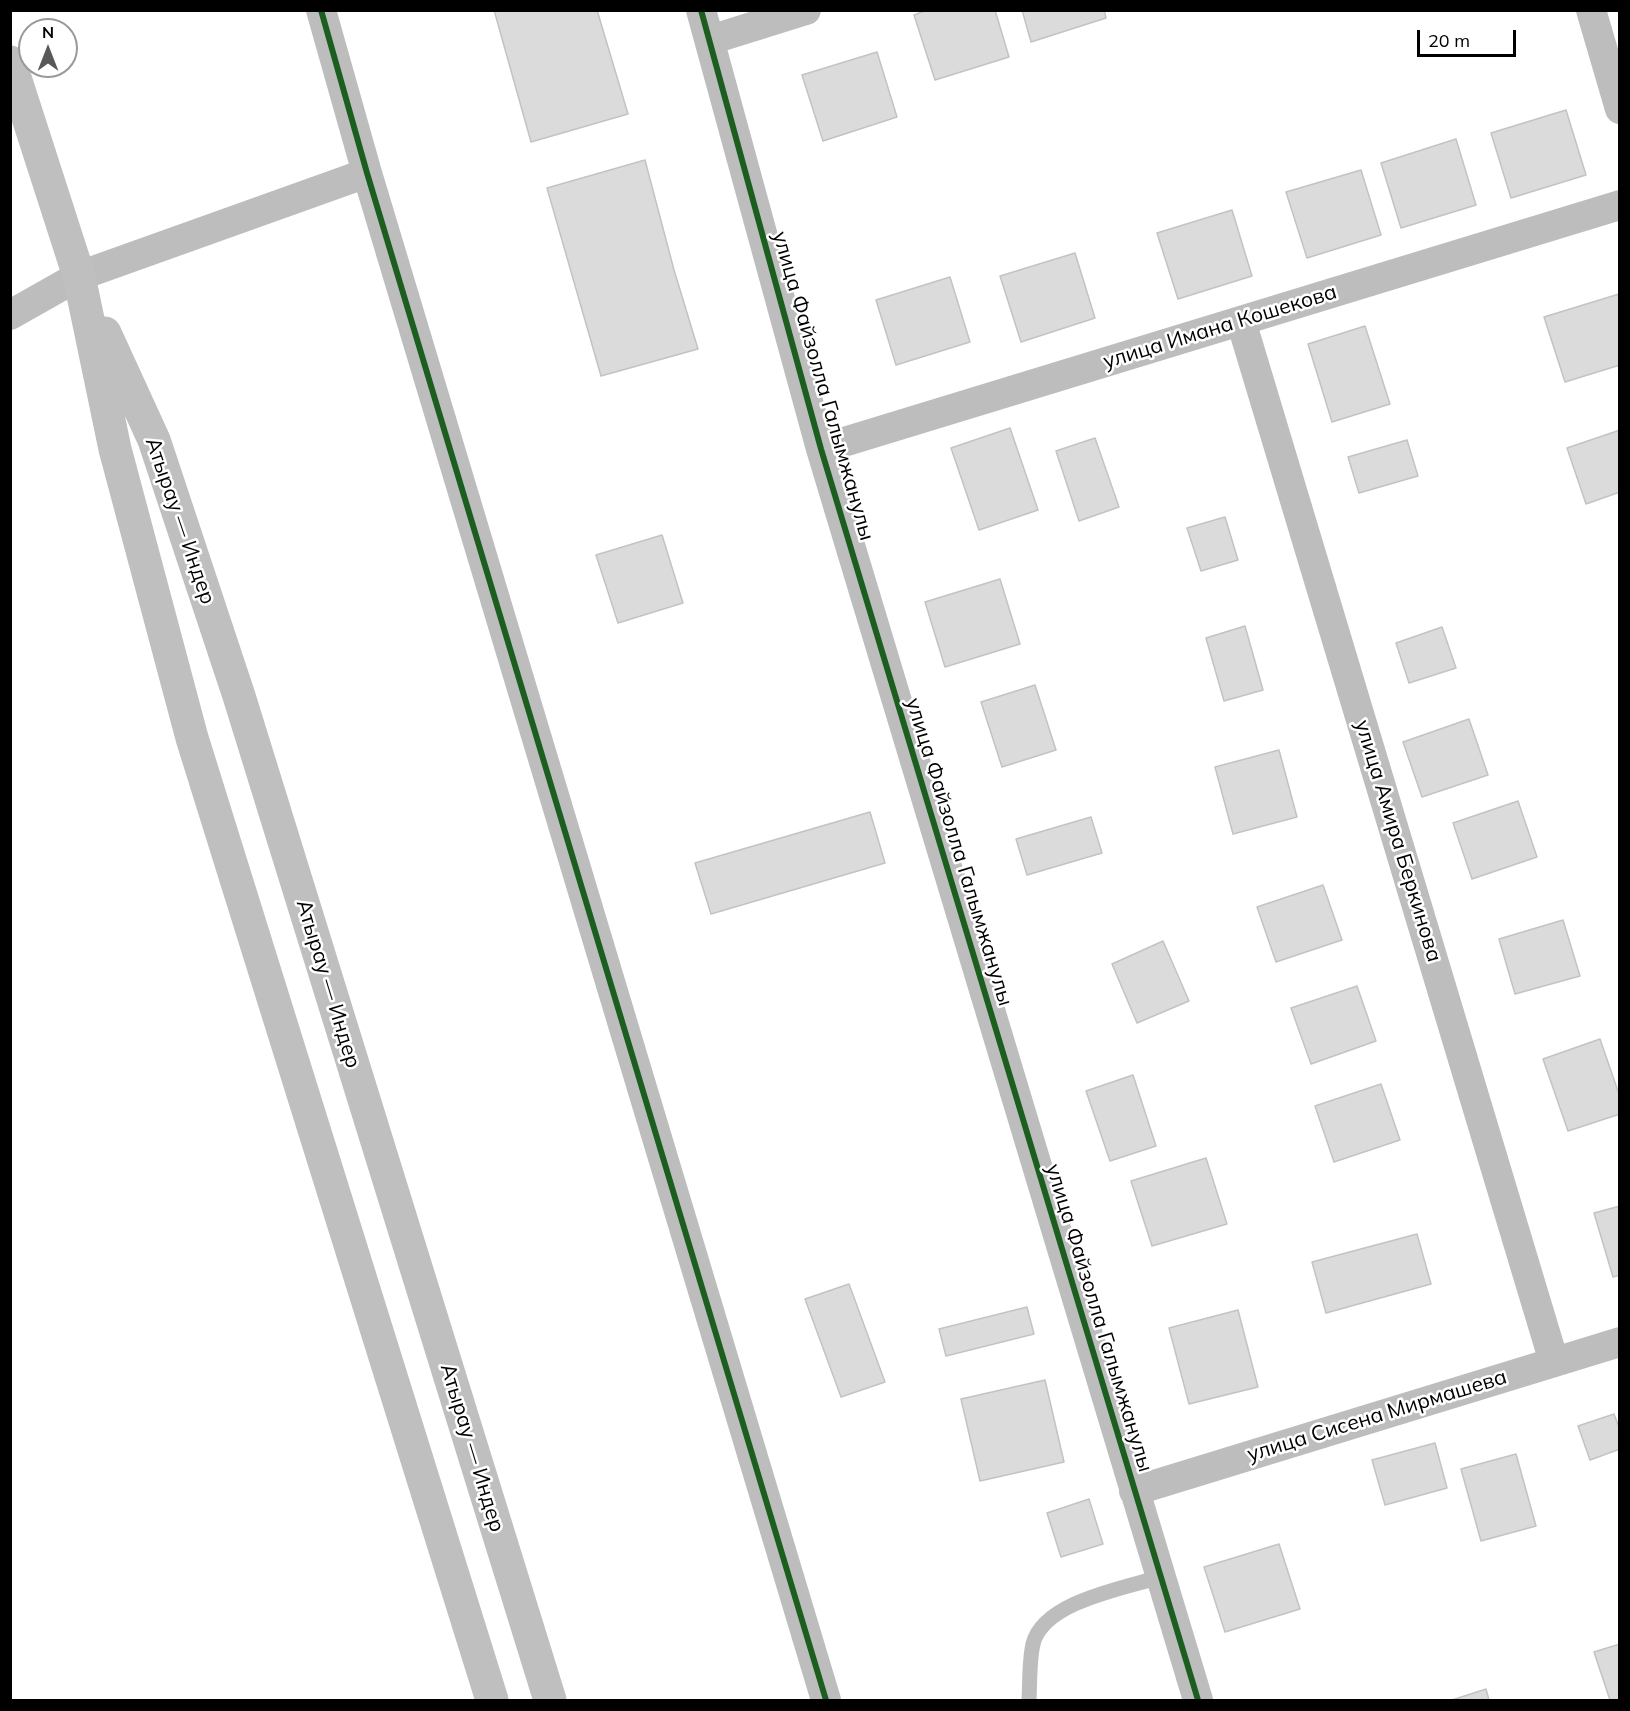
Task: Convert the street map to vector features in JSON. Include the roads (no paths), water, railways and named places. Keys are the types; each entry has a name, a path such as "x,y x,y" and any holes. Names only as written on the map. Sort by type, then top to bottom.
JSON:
{"main road":[{"name":"Атырау — Индер","path":"10,62 79,276 116,449 192,738 492,1701"},
{"name":"Атырау — Индер","path":"79,276 154,440 235,685 550,1701"}],"street":[{"path":"321,10 367,173 826,1701"},
{"name":"улица Файзолла Галымжанулы","path":"701,10 821,449 1198,1701"},
{"path":"710,40 806,10"},
{"path":"1592,10 1620,109"},
{"path":"10,315 79,276 367,173"},
{"name":"улица Имана Кошекова","path":"821,449 1620,205"},
{"name":"улица Амира Беркинова","path":"1241,321 1554,1362"},
{"name":"улица Сисена Мирмашева","path":"1134,1491 1620,1342"}],"lane":[{"path":"1029,1701 1033,1643 1044,1624 1063,1608 1160,1577"}]}
